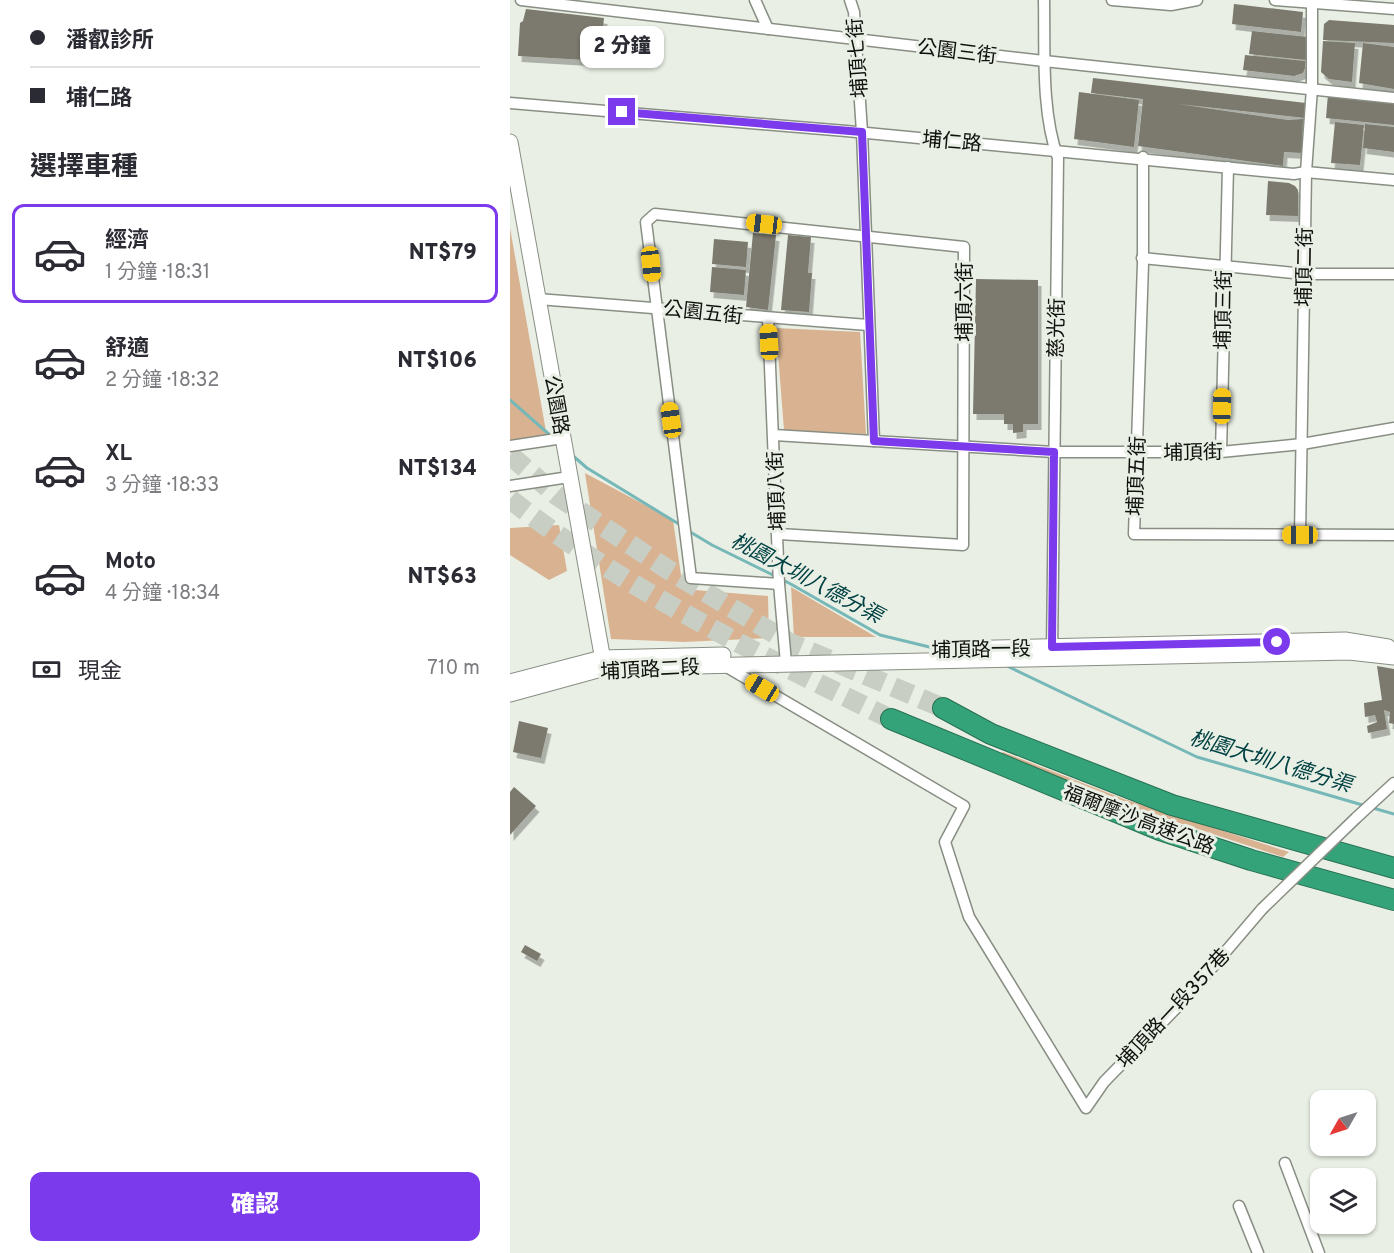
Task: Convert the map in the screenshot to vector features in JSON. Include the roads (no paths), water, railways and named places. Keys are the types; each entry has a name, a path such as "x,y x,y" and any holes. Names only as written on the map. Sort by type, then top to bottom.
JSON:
{"highway":[{"name":"福爾摩沙高速公路","path":"943,708 991,734 1172,805 1394,868"},
{"name":"福爾摩沙高速公路","path":"891,719 1160,830 1251,860 1394,900"},
{"path":"984,758 991,734"}],"street":[{"name":"公園三街","path":"521,0 607,5 768,29 1394,98"},
{"path":"755,0 768,29"},
{"name":"埔頂七街","path":"850,0 862,132 874,441"},
{"name":"慈光街","path":"1044,0 1044,61 1055,150 1058,158 1052,653"},
{"path":"1112,0 1171,3 1197,0"},
{"path":"1275,0 1394,9"},
{"name":"埔頂二街","path":"1300,535 1306,172 1312,88 1312,2"},
{"name":"埔仁路","path":"510,103 1143,157 1294,174 1306,172 1394,180"},
{"name":"公園路","path":"510,142 603,663"},
{"name":"埔頂五街","path":"1143,157 1134,534 1394,535"},
{"name":"埔頂三街","path":"1221,452 1228,167"},
{"name":"埔頂六街","path":"778,534 963,545 964,247 655,214 646,222 692,578 779,584"},
{"path":"1142,258 1224,268 1304,274 1394,274"},
{"name":"公園五街","path":"538,299 868,325"},
{"name":"埔頂八街","path":"768,318 779,584 786,658"},
{"name":"埔頂街","path":"774,435 1054,452 1221,452 1302,444 1394,428"},
{"path":"510,446 562,438"},
{"path":"510,486 569,477"},
{"name":"埔頂路一段","path":"1052,653 1345,640 1394,648"},
{"name":"埔頂路一段","path":"717,660 1052,653 1349,652 1394,657"},
{"name":"埔頂路二段","path":"510,682 603,663 639,670 717,660"},
{"name":"埔頂路一段357巷","path":"717,660 964,806 945,842 969,917 1086,1108 1104,1082 1186,998 1262,909 1394,783"},
{"name":"埔頂路二段","path":"510,694 603,663"},
{"path":"1285,1163 1319,1253"},
{"path":"1239,1206 1258,1253"}],"waterway":[{"name":"桃園大圳八德分渠","path":"510,400 551,436"},
{"name":"桃園大圳八德分渠","path":"572,455 587,468 682,526"},
{"name":"桃園大圳八德分渠","path":"687,530 789,583 880,635 946,651"},
{"name":"桃園大圳八德分渠","path":"1007,666 1197,757 1366,806"},
{"name":"桃園大圳八德分渠","path":"1373,808 1394,814"}],"tunnel":[{"path":"510,455 556,495 667,569 790,643 943,708"},
{"path":"510,499 554,532 647,592 743,645 891,719"}]}
